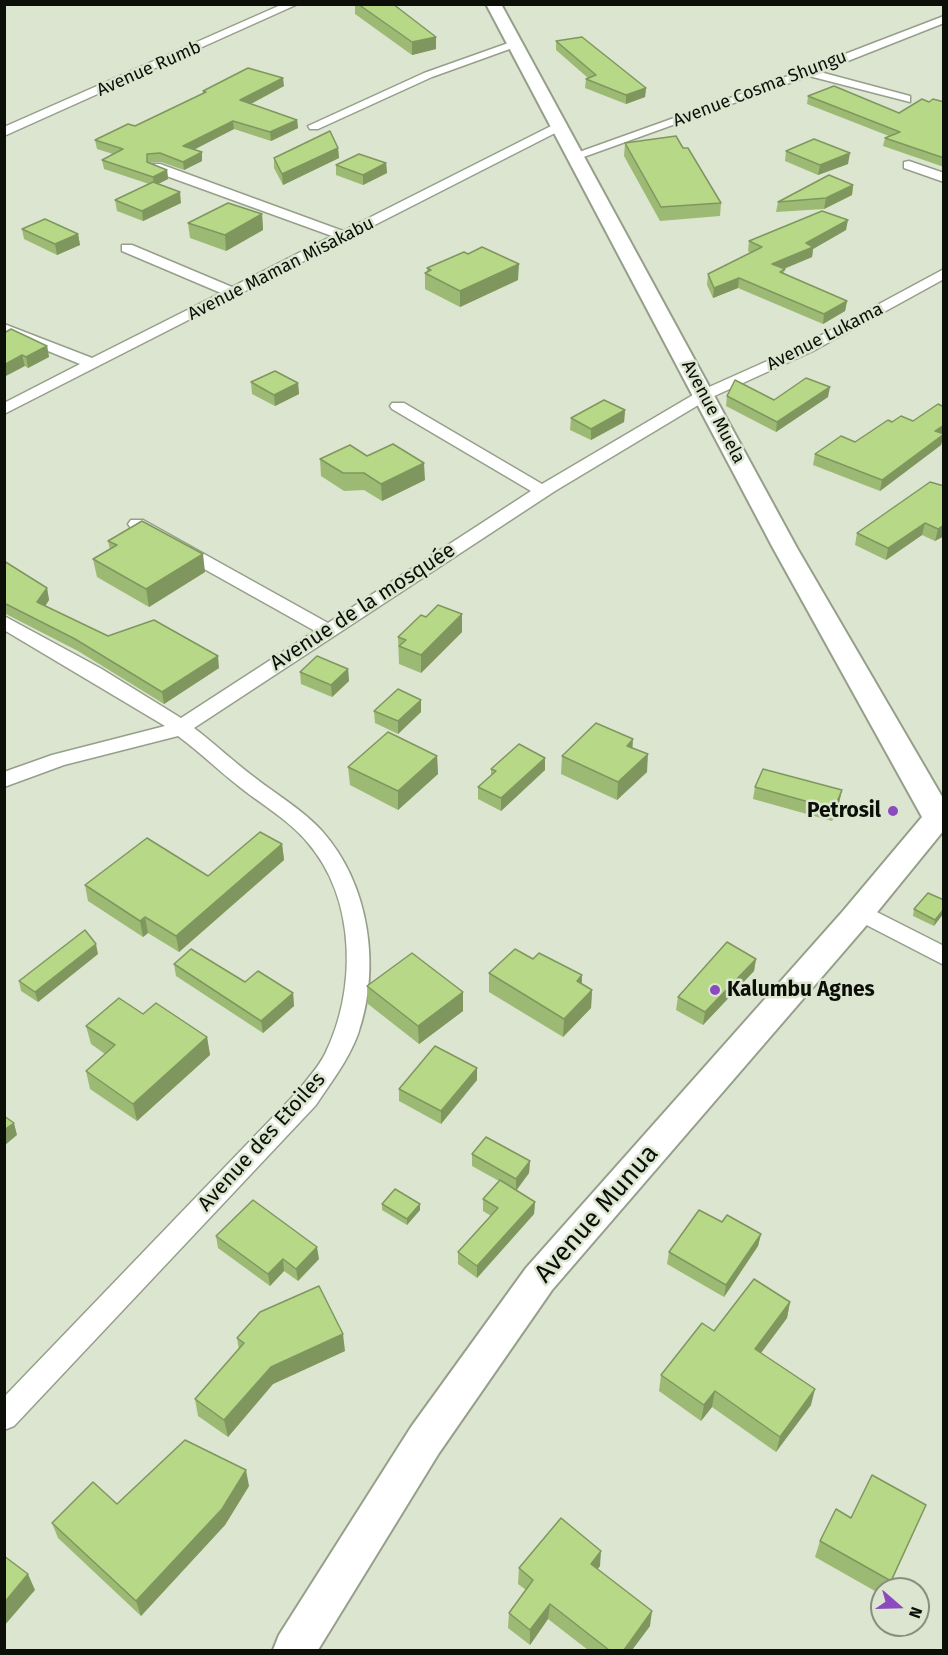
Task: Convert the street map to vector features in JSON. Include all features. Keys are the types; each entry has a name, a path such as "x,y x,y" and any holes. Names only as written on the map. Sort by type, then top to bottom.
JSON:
{"street":[{"name":"Avenue Rumb","path":"4,132 293,4"},
{"name":"Avenue Muela","path":"493,4 556,127 574,156 785,548 940,814"},
{"name":"Avenue Cosma Shungu","path":"574,156 745,97 944,20"},
{"path":"314,126 428,75 514,44"},
{"path":"807,72 906,99"},
{"name":"Avenue Maman Misakabu","path":"4,409 556,127"},
{"path":"909,165 944,178"},
{"path":"155,166 344,236"},
{"path":"128,248 234,293"},
{"name":"Avenue Lukama","path":"704,395 808,348 944,273"},
{"path":"4,328 94,364"},
{"name":"Avenue de la mosquée","path":"4,780 59,760 155,737 180,728 542,491 704,395"},
{"path":"398,406 542,491"},
{"path":"137,524 327,630"},
{"name":"Avenue des Etoiles","path":"4,622 180,728 241,778 298,818 318,839 339,869 347,890 355,922 357,982 350,1021 334,1061 307,1098 4,1417"},
{"name":"Avenue Munua","path":"294,1650 424,1440 539,1279 859,911 940,814"},
{"path":"859,911 944,957"}],"building":[{"path":"358,4 393,4 436,37 412,42"},
{"path":"582,37 646,88 626,95 586,79 596,75 556,41"},
{"path":"248,68 283,78 240,100 297,120 270,132 233,121 183,146 202,152 183,162 160,153 147,154 147,162 167,170 153,177 102,160 123,149 95,140 128,124 135,126 206,92 203,91"},
{"path":"834,86 899,113 922,99 929,102 933,99 944,102 944,158 885,138 900,132 808,96"},
{"path":"330,131 338,148 282,174 274,158"},
{"path":"676,136 683,148 688,148 721,203 661,207 625,143"},
{"path":"814,139 850,153 820,165 786,151"},
{"path":"359,154 386,163 363,175 336,165"},
{"path":"829,175 853,185 826,198 778,202"},
{"path":"153,182 180,192 142,211 115,200"},
{"path":"228,203 262,214 225,235 188,223"},
{"path":"822,211 848,220 806,243 813,247 772,264 785,269 780,272 847,301 824,314 739,278 714,288 708,274 762,247 749,241"},
{"path":"45,219 78,234 55,244 22,229"},
{"path":"482,247 519,264 460,291 425,273 431,270 427,268"},
{"path":"11,329 47,346 26,357 22,355 4,365 4,333"},
{"path":"275,371 298,383 274,395 251,382"},
{"path":"806,378 830,387 777,422 727,396 735,380 774,400"},
{"path":"604,400 625,410 591,429 571,418"},
{"path":"938,404 944,407 944,425 935,431 944,434 882,480 815,454 841,436 855,442 888,420 892,422 901,416 913,421"},
{"path":"393,444 424,463 381,484 364,473 343,473 320,459 350,445 367,456"},
{"path":"930,482 944,486 944,525 938,529 925,523 888,548 857,533"},
{"path":"142,521 203,554 146,589 93,559 117,545 108,541"},
{"path":"4,561 47,588 37,602 108,636 154,620 218,656 162,692 75,639 4,603"},
{"path":"438,605 462,614 421,655 399,646 406,640 398,637 421,615 426,617"},
{"path":"317,656 348,669 331,685 300,672"},
{"path":"398,689 421,700 398,721 374,711"},
{"path":"596,723 633,739 627,746 648,754 618,782 562,756"},
{"path":"388,732 437,756 398,791 348,767"},
{"path":"519,744 545,758 501,798 478,787 496,771 491,769"},
{"path":"763,769 842,790 834,809 755,787"},
{"path":"260,832 282,844 176,936 145,917 140,921 85,885 147,838 208,876"},
{"path":"928,893 944,900 944,909 935,920 914,909"},
{"path":"85,930 96,944 35,992 19,981"},
{"name":"Kalumbu Agnes","path":"727,942 756,959 705,1012 678,997"},
{"path":"191,949 245,982 258,971 293,993 261,1021 174,964"},
{"path":"515,949 533,959 539,953 582,975 577,981 592,990 564,1019 489,973"},
{"path":"412,953 463,992 418,1026 367,986"},
{"path":"119,998 143,1014 156,1003 207,1037 133,1104 86,1071 115,1045 86,1026"},
{"path":"435,1046 477,1068 441,1111 399,1089"},
{"path":"4,1116 14,1123 4,1130"},
{"path":"486,1137 530,1161 516,1179 472,1154"},
{"path":"500,1180 535,1202 477,1266 458,1252 498,1208 483,1199"},
{"path":"395,1189 420,1204 407,1219 382,1204"},
{"path":"253,1200 317,1247 296,1269 283,1259 268,1274 216,1236"},
{"path":"699,1210 722,1222 727,1215 761,1234 726,1285 669,1252"},
{"path":"754,1279 790,1302 755,1349 815,1389 780,1437 715,1391 704,1405 661,1375 702,1323 714,1331"},
{"path":"319,1286 343,1334 271,1367 224,1420 195,1399 244,1343 237,1338 260,1312"},
{"path":"185,1440 246,1470 222,1509 136,1601 52,1523 93,1482 117,1504"},
{"path":"872,1475 926,1505 893,1577 884,1577 820,1541 836,1509 851,1518"},
{"path":"561,1518 601,1551 591,1564 652,1611 624,1650 609,1650 550,1604 530,1630 509,1613 533,1580 519,1568"},
{"path":"4,1556 28,1574 4,1603"}],"place":[{"name":"Petrosil","path":"893,811"},
{"name":"Kalumbu Agnes","path":"715,990"}]}
